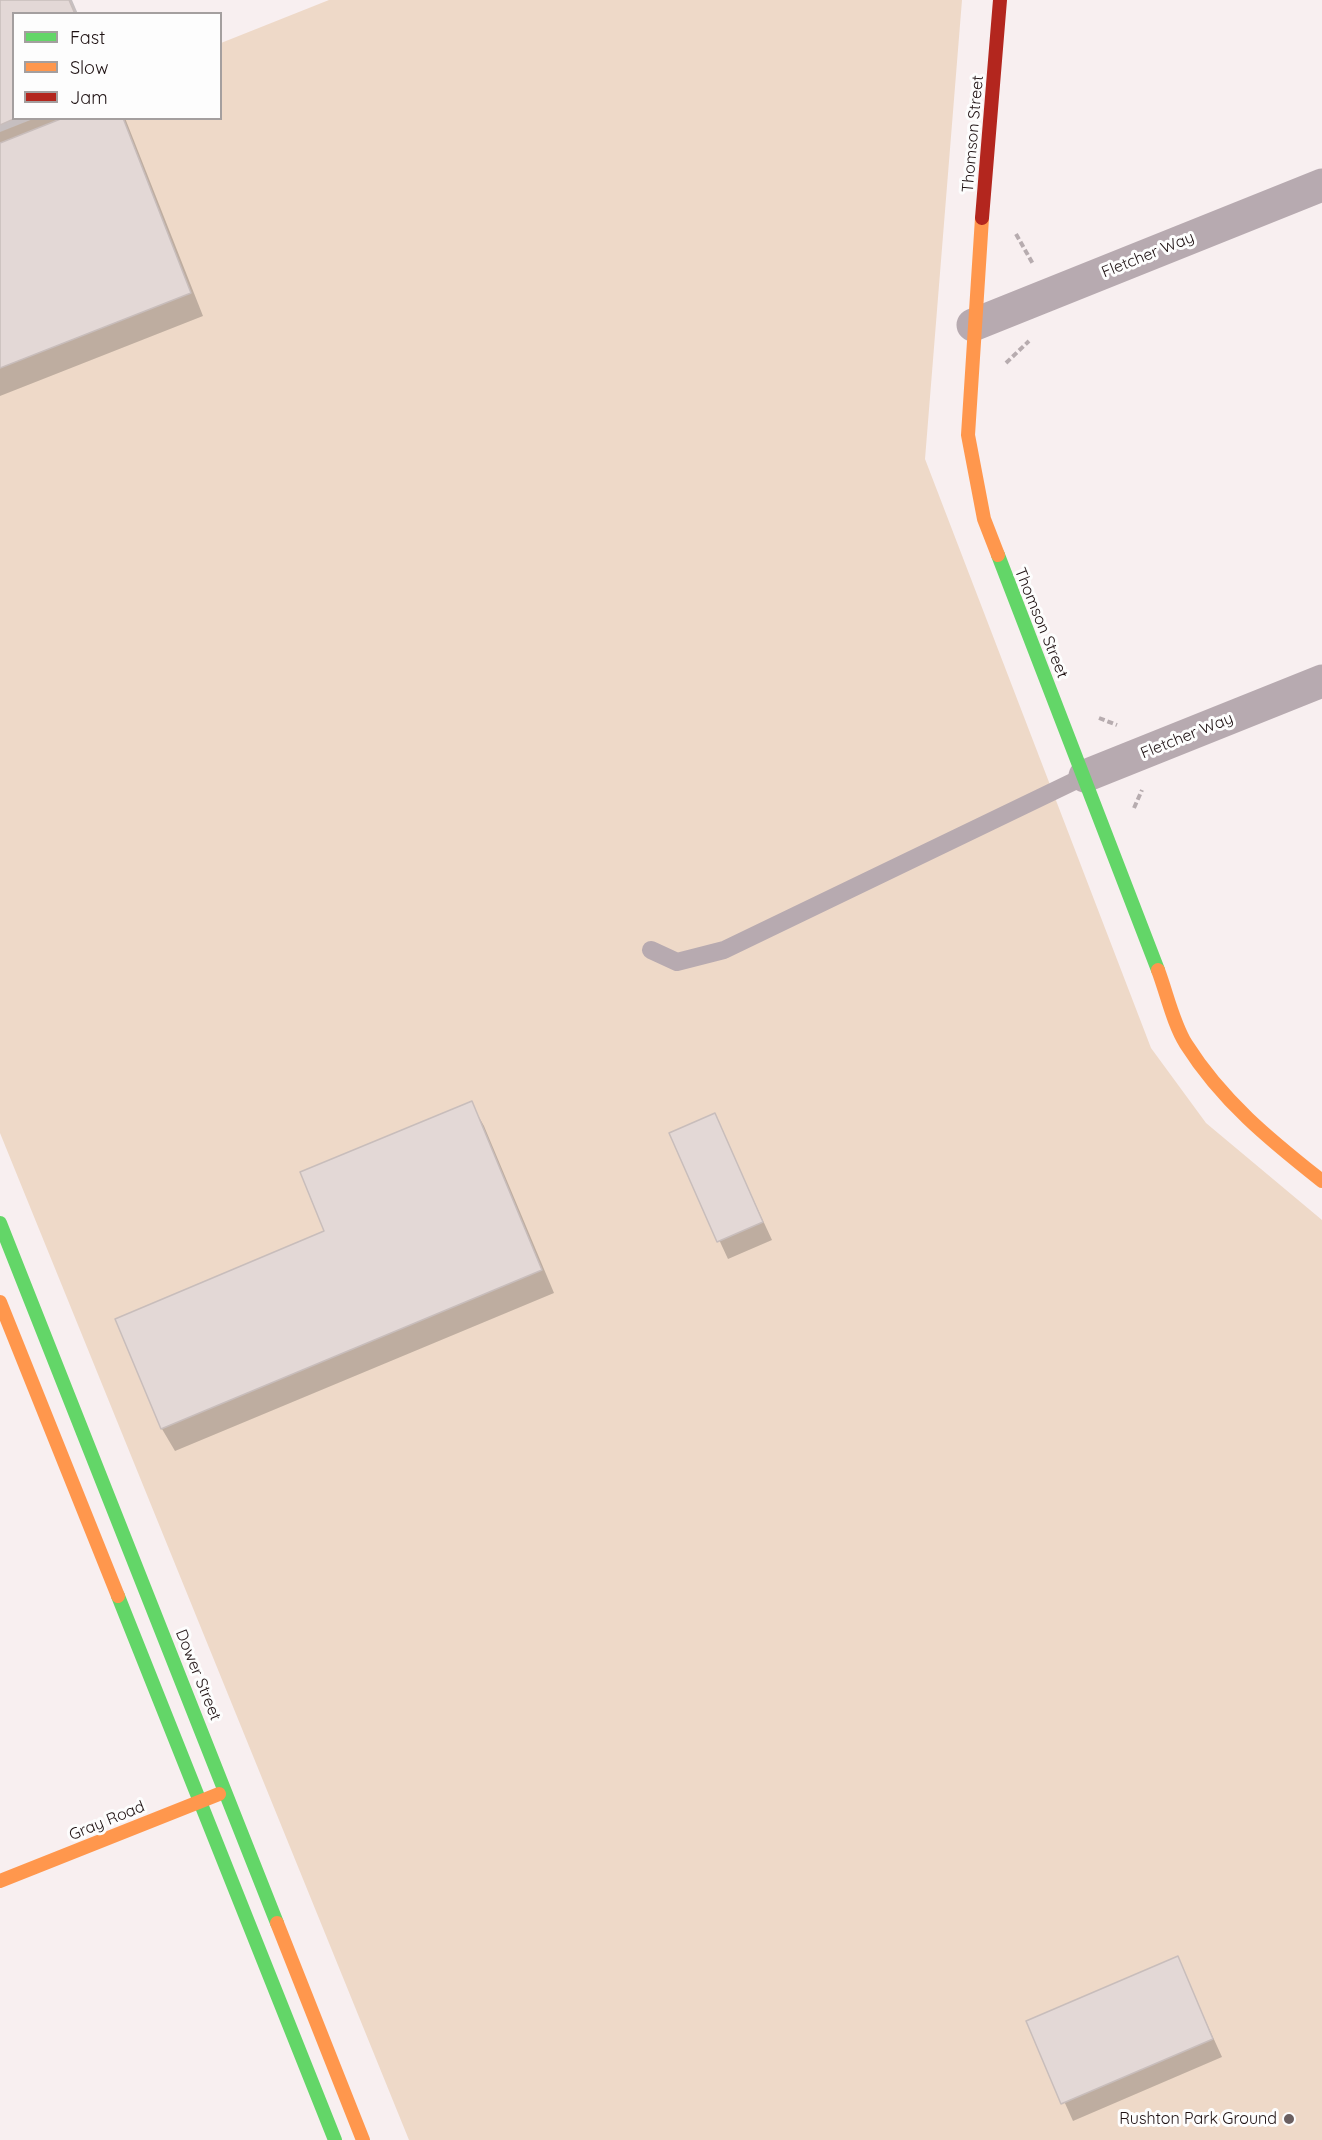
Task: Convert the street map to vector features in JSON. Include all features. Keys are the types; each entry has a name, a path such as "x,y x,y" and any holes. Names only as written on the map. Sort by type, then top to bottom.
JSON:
{"street":[{"name":"Thomson Street","path":"1000,0 973,325 968,435 984,519 1085,776 1185,1042 1228,1101 1256,1128 1322,1181"},
{"name":"Fletcher Way","path":"973,325 1322,185"},
{"name":"Fletcher Way","path":"1085,776 1322,681"},
{"name":"Dower Street","path":"0,1223 227,1791 363,2140"},
{"path":"0,1302 334,2140"},
{"name":"Gray Road","path":"0,1881 227,1791"}],"lane":[{"path":"651,950 677,962 724,950 1085,776"}],"path":[{"path":"1002,367 1032,338"},
{"path":"1096,717 1118,726"},
{"path":"1132,810 1143,789"}],"shaded area":[{"path":"329,0 962,0 925,459 1151,1048 1206,1123 1322,1220 1322,2140 409,2140 0,1133 0,132 30,120 222,120 222,43"}],"building":[{"path":"0,0 69,0 74,12 12,12 12,120 0,125"},
{"path":"58,120 124,120 191,293 0,368 0,143"},
{"path":"472,1101 542,1270 161,1429 115,1319 324,1231 300,1172"},
{"path":"715,1113 763,1222 717,1242 669,1133"},
{"path":"1178,1956 1213,2039 1061,2104 1026,2021"}],"traffic: fast":[{"path":"998,555 1158,970"},
{"path":"0,1223 277,1923"},
{"path":"118,1596 335,2140"}],"traffic: slow":[{"path":"982,218 968,435 984,519 998,555"},
{"path":"1158,970 1177,1027 1200,1065 1231,1102 1322,1181"},
{"path":"0,1302 118,1596"},
{"path":"0,1881 219,1794"},
{"path":"277,1923 363,2140"}],"traffic: jam":[{"path":"982,218 1000,0"}],"place":[{"name":"Rushton Park Ground","path":"1289,2119"}]}
